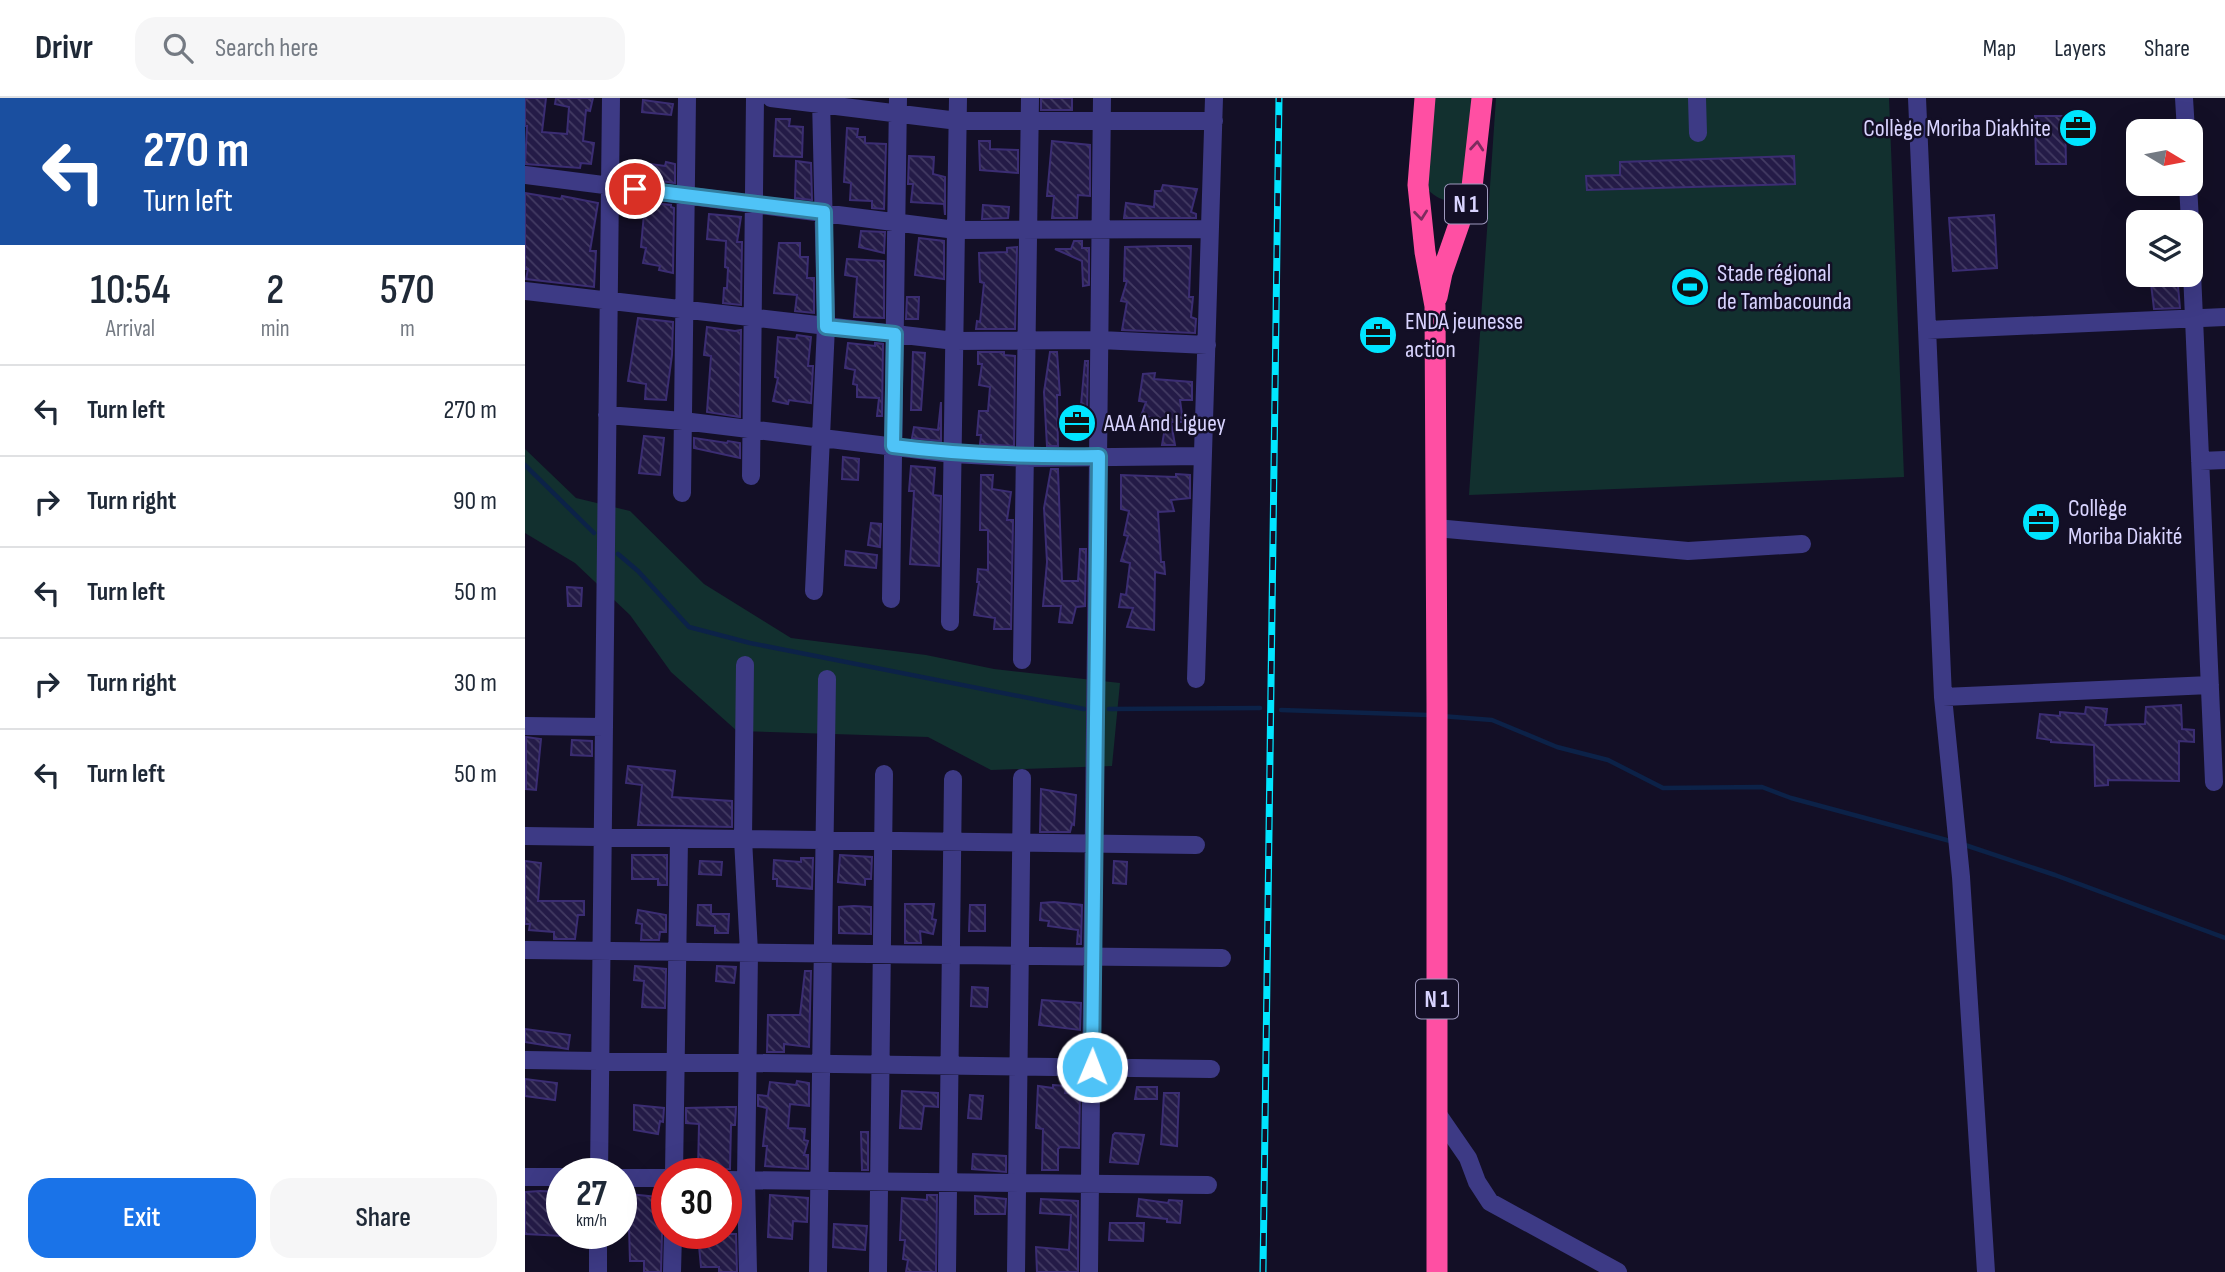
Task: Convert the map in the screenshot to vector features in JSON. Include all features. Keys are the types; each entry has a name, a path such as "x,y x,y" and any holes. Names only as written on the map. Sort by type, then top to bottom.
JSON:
{"highway":[{"name":"N 1","path":"1425,98 1417,185 1426,260 1435,306 1437,1272"},
{"name":"N 1","path":"1435,306 1442,273 1472,187 1482,98"}],"street":[{"path":"599,1158 611,98"},
{"path":"682,493 687,98"},
{"path":"751,476 755,98"},
{"path":"771,98 898,106 958,121 1214,121"},
{"path":"950,622 958,98"},
{"path":"1022,660 1030,98"},
{"path":"1089,1272 1102,98"},
{"path":"1196,679 1215,98"},
{"path":"1697,98 1698,133"},
{"path":"1917,98 1943,697 1961,877 1986,1272"},
{"path":"2184,98 2185,119"},
{"path":"814,591 826,327 821,101"},
{"path":"891,599 898,106"},
{"path":"525,175 956,230 1210,229"},
{"path":"2193,287 2210,685 2218,713 2214,782"},
{"path":"525,291 955,341 1100,340 1207,345"},
{"path":"1927,330 2225,317"},
{"path":"607,415 683,421 953,454 1025,458 1203,456"},
{"path":"2200,461 2225,460"},
{"path":"1436,528 1688,551 1802,544"},
{"path":"745,665 743,839 749,953 746,1180 748,1272"},
{"path":"818,1272 827,680"},
{"path":"1943,697 2210,685"},
{"path":"525,726 604,727"},
{"path":"878,1272 884,774"},
{"path":"1016,1272 1022,778"},
{"path":"947,1272 953,779"},
{"path":"525,836 1196,845"},
{"path":"674,1158 679,838"},
{"path":"525,950 1223,958"},
{"path":"525,1060 1211,1069"},
{"path":"1437,1112 1468,1158 1477,1182 1490,1202 1618,1272"},
{"path":"525,1177 546,1177"},
{"path":"742,1180 1207,1185"},
{"path":"598,1249 598,1272"},
{"path":"672,1272 673,1249"}],"green space":[{"path":"1432,98 1475,98 1469,171 1464,187 1456,198 1444,200 1428,190"},
{"name":"Stade régional de Tambacounda","path":"1496,98 1889,98 1904,477 1469,495"},
{"path":"525,449 576,498 630,511 704,584 791,638 926,655 994,669 1120,683 1112,766 991,770 928,737 737,731 671,672 630,615 575,563 525,533"}],"building":[{"path":"525,98 546,98 542,132 567,134 569,107 555,104 556,98 593,98 590,111 586,110 583,141 594,143 591,164 581,163 580,168 525,164"},
{"path":"1041,98 1072,98 1072,110 1041,110"},
{"path":"643,100 673,104 671,115 642,112"},
{"path":"2035,116 2065,116 2066,164 2036,164"},
{"path":"776,119 790,119 789,126 803,127 802,157 774,156"},
{"path":"847,128 858,129 857,137 865,137 865,143 886,144 884,209 872,208 872,201 850,200 851,183 844,182"},
{"path":"979,141 990,141 990,149 1018,150 1018,173 980,170"},
{"path":"1052,141 1090,145 1090,196 1078,195 1077,218 1052,218 1054,196 1047,196"},
{"path":"909,156 934,157 933,174 945,177 945,215 944,204 911,202 913,184 908,184"},
{"path":"1794,156 1795,184 1587,190 1586,176 1620,175 1620,162"},
{"path":"796,161 811,163 812,200 795,198"},
{"path":"634,162 665,166 666,162 675,164 675,183 632,177"},
{"path":"1163,185 1197,189 1191,212 1196,214 1196,218 1124,218 1126,203 1154,207 1155,191 1161,191"},
{"path":"525,193 598,203 590,251 596,251 594,287 526,279 528,269 525,269"},
{"path":"645,202 671,205 674,208 673,273 659,270 660,266 643,263 646,248 641,247"},
{"path":"983,205 1009,207 1008,218 982,219"},
{"path":"709,214 741,217 737,242 742,242 741,305 723,303 728,268 725,267 726,241 707,239"},
{"path":"1994,215 1997,268 1953,271 1949,218"},
{"path":"861,231 885,232 884,253 859,247"},
{"path":"919,238 944,241 944,279 915,275"},
{"path":"1074,241 1082,241 1082,248 1089,248 1089,285 1083,286 1082,261 1055,249 1071,249"},
{"path":"779,243 800,243 800,257 808,257 807,278 814,278 814,313 795,311 797,295 774,293"},
{"path":"1191,246 1189,297 1193,297 1191,317 1196,319 1195,333 1122,330 1127,302 1121,301 1127,281 1124,281 1125,247"},
{"path":"1017,247 1015,329 976,329 977,321 980,322 984,283 980,282 979,253 1007,252 1007,248"},
{"path":"847,259 884,261 884,318 854,317 857,277 845,275"},
{"path":"2151,287 2178,287 2180,308 2154,309"},
{"path":"907,297 919,297 918,319 906,319"},
{"path":"638,318 673,322 666,400 645,399 646,384 628,381"},
{"path":"707,327 741,330 740,417 707,412 711,356 704,355"},
{"path":"797,335 811,337 808,366 813,366 811,403 789,400 788,404 773,401 778,378 775,377 778,337 796,339"},
{"path":"848,343 875,346 875,343 883,344 882,416 877,416 879,398 857,397 857,385 853,384 855,370 845,368"},
{"path":"913,352 925,353 921,410 911,410"},
{"path":"978,352 1004,352 1004,355 1015,356 1014,446 980,444 981,435 977,435 979,411 988,411 990,387 979,385 982,364 978,364"},
{"path":"1050,352 1057,352 1060,395 1057,395 1058,446 1047,446 1044,392"},
{"path":"1085,361 1088,361 1087,417 1080,416"},
{"path":"1155,373 1154,379 1192,382 1192,400 1180,400 1183,422 1171,422 1175,445 1162,445 1166,422 1141,416 1146,402 1139,401 1143,374"},
{"path":"941,402 941,441 912,438 914,427 938,430"},
{"path":"644,436 664,438 660,475 639,473"},
{"path":"694,438 740,443 740,458 694,448"},
{"path":"843,457 859,459 858,480 842,479"},
{"path":"911,466 935,468 933,495 941,496 939,566 910,564 914,491 909,491"},
{"path":"1051,469 1058,469 1062,581 1078,581 1080,549 1086,549 1085,606 1076,607 1072,623 1059,622 1061,606 1043,606 1047,562 1044,508"},
{"path":"1176,474 1190,475 1190,498 1171,500 1174,511 1158,512 1161,562 1164,562 1165,574 1155,572 1154,630 1127,627 1133,608 1119,607 1121,594 1126,595 1130,563 1121,561 1128,536 1124,535 1129,511 1121,509 1121,475 1176,477"},
{"path":"981,475 993,475 992,489 1011,492 1007,520 1013,520 1011,629 994,629 995,618 974,615 979,582 978,569 988,570 988,530 980,530"},
{"path":"871,523 881,524 880,547 868,545"},
{"path":"846,551 877,555 876,568 845,565"},
{"path":"567,587 582,588 581,606 568,606"},
{"path":"2181,705 2182,729 2194,730 2194,742 2179,741 2179,781 2108,780 2108,785 2095,786 2094,745 2051,742 2037,738 2040,714 2085,714 2086,707 2107,709 2105,725 2145,724 2146,707"},
{"path":"526,737 541,739 536,790 526,789"},
{"path":"572,740 592,741 592,756 571,755"},
{"path":"628,766 675,771 672,797 732,801 732,827 638,825 642,785 626,783"},
{"path":"1041,789 1076,795 1074,825 1072,824 1070,832 1040,832"},
{"path":"632,855 667,855 667,885 658,885 658,879 632,879"},
{"path":"840,855 872,857 871,879 865,879 865,885 838,882"},
{"path":"801,858 813,858 812,889 777,886 777,879 773,879 774,860 801,862"},
{"path":"525,861 541,863 538,901 584,901 584,915 578,915 575,939 554,939 554,932 529,930 530,924 525,924"},
{"path":"700,861 722,862 721,875 699,874"},
{"path":"1114,861 1127,862 1126,884 1113,883"},
{"path":"1041,903 1082,905 1081,944 1077,944 1078,930 1048,926 1049,921 1040,920"},
{"path":"905,904 934,904 932,919 936,920 933,934 920,931 921,943 905,943"},
{"path":"698,905 711,905 711,914 729,914 728,933 715,933 715,926 697,925"},
{"path":"970,905 985,905 985,931 969,931"},
{"path":"839,907 871,907 871,934 839,933"},
{"path":"638,910 666,915 666,932 660,932 659,940 641,940 642,924 636,923"},
{"path":"635,966 666,969 665,1008 642,1007 644,981 634,980"},
{"path":"717,966 736,967 734,983 716,981"},
{"path":"805,971 811,971 809,1047 784,1044 784,1052 767,1052 768,1015 800,1015"},
{"path":"972,987 988,988 987,1007 971,1006"},
{"path":"1042,1000 1081,1003 1080,1030 1039,1025"},
{"path":"525,1029 570,1035 568,1049 525,1042"},
{"path":"525,1079 557,1083 555,1100 525,1096"},
{"path":"797,1081 809,1083 809,1106 790,1104 788,1128 805,1129 804,1140 808,1141 804,1155 808,1155 808,1169 765,1166 767,1146 763,1146 767,1108 758,1106 758,1095 768,1096 770,1082 796,1085"},
{"path":"1053,1085 1066,1086 1065,1093 1080,1094 1079,1148 1060,1147 1058,1170 1042,1170 1043,1129 1036,1128 1038,1086 1053,1088"},
{"path":"1137,1087 1157,1087 1157,1099 1135,1099"},
{"path":"902,1091 938,1093 938,1107 924,1106 921,1129 900,1128"},
{"path":"1164,1093 1179,1093 1177,1146 1161,1144"},
{"path":"970,1095 983,1096 981,1119 968,1118"},
{"path":"634,1105 664,1108 663,1122 660,1121 658,1134 634,1130"},
{"path":"736,1107 735,1125 731,1125 730,1158 698,1158 699,1124 686,1123 686,1108"},
{"path":"861,1132 868,1132 868,1170 862,1170"},
{"path":"1115,1133 1144,1135 1138,1164 1110,1162"},
{"path":"973,1154 1006,1156 1006,1172 972,1169"},
{"path":"546,1191 546,1235 525,1234 525,1192"},
{"path":"637,1195 651,1196 651,1249 662,1249 661,1272 644,1272 644,1261 630,1261 630,1249 637,1249"},
{"path":"770,1195 808,1198 807,1222 793,1221 792,1239 768,1237"},
{"path":"927,1195 937,1195 936,1272 906,1272 908,1260 903,1259 905,1240 900,1240 902,1198 927,1200"},
{"path":"975,1196 1006,1199 1005,1214 975,1214"},
{"path":"1041,1199 1078,1201 1078,1272 1037,1272 1036,1247 1069,1250 1071,1215 1040,1213"},
{"path":"1139,1199 1168,1203 1169,1200 1182,1201 1180,1223 1137,1216"},
{"path":"1110,1223 1144,1223 1143,1241 1109,1240"},
{"path":"834,1224 867,1226 865,1250 833,1247"},
{"path":"699,1249 736,1249 737,1272 719,1272 719,1267 701,1267"}],"waterway":[{"path":"525,465 594,533"},
{"path":"618,554 638,571 689,627 750,643 1084,709"},
{"path":"1109,709 1260,708"},
{"path":"1281,710 1429,715"},
{"path":"1441,716 1492,720 1557,747 1608,760 1663,788 1762,787 1791,798 1954,842"},
{"path":"1962,844 2055,875 2225,938"}],"railway":[{"path":"1263,1272 1279,98"}],"place":[{"name":"Collège Moriba Diakhite","path":"2078,128"},
{"name":"Stade régional de Tambacounda","path":"1690,287"},
{"name":"ENDA jeunesse action","path":"1378,335"},
{"name":"AAA And Liguey","path":"1077,423"},
{"name":"Collège Moriba Diakité","path":"2041,522"}],"route":[{"path":"635,189 824,212 826,327 895,334 893,446 953,454 1025,458 1099,456 1092,1067"}]}
